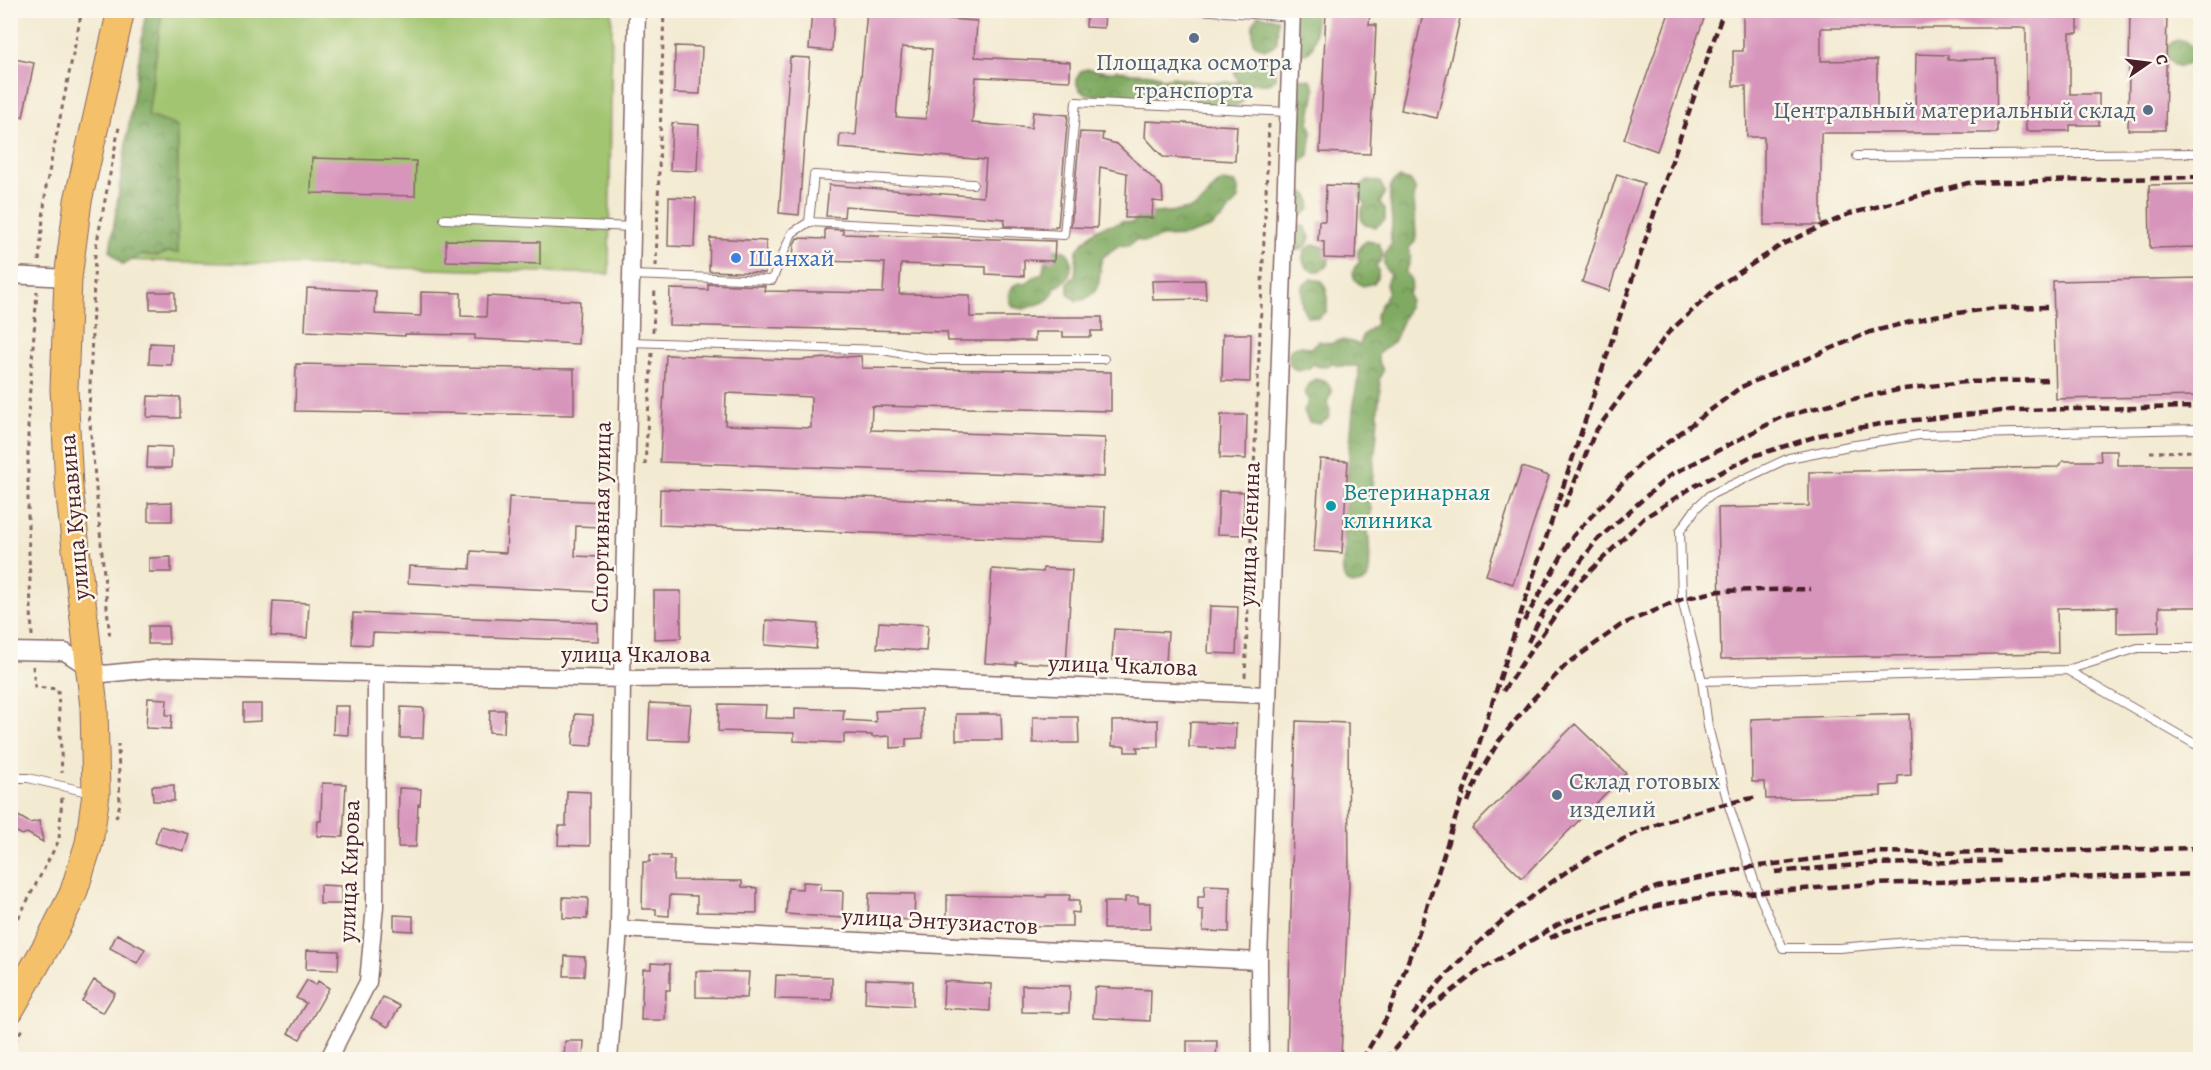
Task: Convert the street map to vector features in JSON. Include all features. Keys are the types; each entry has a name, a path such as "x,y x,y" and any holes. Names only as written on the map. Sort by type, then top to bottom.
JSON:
{"main road":[{"name":"улица Кунавина","path":"10,1010 73,894 89,843 96,794 94,707 69,487 64,389 68,278 78,201 121,10"}],"street":[{"name":"Спортивная улица","path":"609,1059 619,929 622,679 637,10"},
{"name":"улица Ленина","path":"1260,1059 1259,961 1292,14"},
{"path":"10,275 68,278"},
{"name":"улица Чкалова","path":"10,651 65,652 103,674 164,668 622,679 843,677 1268,695"},
{"name":"улица Кирова","path":"328,1059 368,982 375,906 376,674"},
{"name":"улица Энтузиастов","path":"619,929 1259,961"}],"lane":[{"path":"1197,10 1292,14"},
{"path":"631,275 772,280 792,233 809,222 1064,235 1076,102 1288,112"},
{"path":"1857,156 2200,153"},
{"path":"809,222 814,175 974,184"},
{"path":"444,219 633,227"},
{"path":"629,342 883,350 930,359 1104,359"},
{"path":"2200,429 1919,435 1849,446 1789,458 1734,482 1710,495 1697,507 1680,531 1682,599 1702,681 1708,727 1728,803 1758,892 1783,948 1839,948 1909,942 2200,947"},
{"path":"1702,681 2067,670 2138,648 2200,648"},
{"path":"2067,670 2200,747"},
{"path":"10,778 28,778 96,794"}],"path":[{"path":"10,934 58,840 62,786 58,689 35,687 32,650 28,526 28,416 46,187 82,10"},
{"path":"645,465 656,276 664,10"},
{"path":"1245,677 1270,111"},
{"path":"2150,452 2200,451"}],"green space":[{"path":"146,11 162,11 148,116 178,126 178,253 169,252 158,256 140,255 123,265 110,251"},
{"path":"151,11 612,11 609,274 121,260"},
{"path":"1289,11 1315,11 1315,38 1310,50 1305,54 1298,55"},
{"path":"1258,15 1278,19 1277,42 1271,47 1262,48 1253,42 1253,25"},
{"path":"2180,40 2189,44 2193,53 2189,62 2180,66 2171,62 2167,53 2171,44"},
{"path":"1244,59 1256,61 1266,59 1275,66 1275,78 1271,83 1266,84 1241,83 1245,96 1236,106 1179,105 1161,99 1147,100 1121,95 1096,95 1084,93 1077,84 1081,71 1087,69 1153,74 1164,79 1173,77 1200,82 1239,82 1234,72 1235,66"},
{"path":"1299,78 1311,80 1315,90 1309,123 1312,131 1309,155 1300,163 1294,163 1294,80"},
{"path":"1400,178 1411,181 1416,191 1414,198 1416,236 1415,242 1409,248 1410,260 1405,272 1411,282 1408,293 1410,300 1395,340 1378,354 1383,370 1379,380 1372,494 1369,501 1371,510 1368,533 1369,572 1365,581 1353,584 1346,581 1343,573 1345,544 1343,518 1348,500 1349,459 1359,377 1358,366 1338,366 1332,363 1323,367 1313,364 1309,368 1298,371 1290,364 1288,358 1292,348 1301,346 1310,349 1319,341 1331,344 1345,340 1359,345 1362,336 1376,324 1376,315 1388,291 1386,284 1390,274 1385,267 1384,259 1386,251 1392,244 1390,188 1394,181"},
{"path":"1369,180 1380,182 1385,192 1380,203 1385,209 1385,220 1376,227 1365,225 1361,217 1362,209 1366,204 1360,198 1360,187"},
{"path":"1223,181 1234,183 1238,188 1238,199 1222,219 1212,227 1185,236 1162,237 1146,242 1136,240 1128,246 1119,245 1102,258 1098,287 1091,295 1077,301 1068,294 1068,282 1075,276 1077,250 1098,229 1122,221 1132,223 1150,214 1192,208 1203,201 1213,188"},
{"path":"1295,191 1308,195 1310,201 1310,209 1301,216 1290,214 1290,193"},
{"path":"1294,224 1305,227 1310,237 1305,247 1300,250 1289,248 1289,227"},
{"path":"1367,241 1378,243 1382,255 1376,265 1378,272 1374,283 1363,286 1354,278 1353,271 1360,262 1358,250"},
{"path":"1316,245 1325,249 1329,258 1325,267 1316,271 1307,267 1303,258 1307,249"},
{"path":"1056,249 1064,250 1071,260 1070,273 1066,279 1055,287 1047,300 1024,309 1013,307 1008,297 1012,288 1018,283 1025,284 1042,274 1047,257"},
{"path":"1311,279 1322,281 1327,292 1327,311 1318,318 1307,316 1302,306 1302,286"},
{"path":"1315,379 1327,382 1332,392 1327,402 1329,417 1320,424 1309,422 1304,411 1309,401 1306,388"}],"building":[{"path":"812,10 834,12 832,51 809,49"},
{"path":"867,10 892,10 892,15 977,21 975,57 1070,62 1070,81 976,77 972,123 1031,128 1033,112 1068,115 1058,226 1055,228 1004,226 1005,219 845,206 844,217 826,216 829,185 983,197 986,160 839,148 840,134 856,135","holes":["902,47 932,49 926,119 896,117"]},
{"path":"1087,10 1105,10 1104,28 1086,27"},
{"path":"1326,10 1370,10 1369,25 1376,25 1370,154 1320,152"},
{"path":"1424,10 1462,10 1437,118 1401,110"},
{"path":"1670,10 1707,10 1657,151 1624,139"},
{"path":"1743,10 2078,10 2078,33 2070,33 2070,94 2099,94 2099,125 2070,125 2070,131 2026,131 2026,28 1821,28 1821,61 1877,60 1877,117 1915,116 1916,54 1948,55 1948,60 1996,59 1997,133 1821,133 1821,225 1764,225 1764,137 1747,137 1746,86 1733,86 1733,51 1743,51"},
{"path":"2130,10 2167,10 2165,130 2128,130"},
{"path":"675,46 702,47 700,94 674,93"},
{"path":"790,57 810,58 799,215 779,213"},
{"path":"10,58 34,63 23,117 10,113"},
{"path":"1146,121 1237,126 1235,161 1163,157 1145,137"},
{"path":"672,123 699,125 697,171 670,170"},
{"path":"1080,132 1103,133 1102,140 1117,144 1162,187 1163,202 1153,201 1152,218 1125,218 1127,173 1100,167 1097,228 1071,227"},
{"path":"312,158 416,161 415,196 311,193"},
{"path":"1617,174 1644,183 1609,291 1582,282"},
{"path":"2200,184 2200,247 2150,248 2149,185"},
{"path":"1326,185 1358,186 1355,259 1324,258 1324,242 1318,241 1319,221 1325,221"},
{"path":"669,197 696,198 694,247 668,246"},
{"path":"825,229 843,230 843,234 1055,241 1054,261 1024,260 1024,276 986,274 986,267 901,264 899,294 970,295 970,317 1102,317 1102,331 1091,331 1091,337 1063,337 1063,332 1035,332 1035,341 948,341 947,332 669,325 670,289 708,290 708,284 765,286 764,291 883,293 885,263 793,260 797,238 825,239"},
{"path":"710,238 766,241 765,273 709,271"},
{"path":"446,240 540,242 540,264 446,261"},
{"path":"2200,278 2200,396 2056,399 2053,281"},
{"path":"1205,280 1206,299 1153,300 1152,281"},
{"path":"307,288 376,291 375,314 421,316 421,292 461,293 461,316 486,317 487,296 580,301 578,344 475,339 475,335 405,334 405,336 305,331"},
{"path":"150,292 175,292 175,309 150,309"},
{"path":"1223,334 1251,334 1250,382 1222,381"},
{"path":"150,343 172,344 171,365 149,364"},
{"path":"666,355 797,360 861,356 862,368 1111,372 1111,411 872,406 871,430 1105,438 1104,477 660,462","holes":["726,393 811,397 811,428 725,425"]},
{"path":"296,364 574,369 574,415 295,411"},
{"path":"148,396 180,397 180,418 147,417"},
{"path":"1221,415 1247,415 1246,459 1220,458"},
{"path":"148,446 172,447 171,468 147,468"},
{"path":"2100,451 2117,451 2117,465 2200,465 2200,607 2159,607 2159,632 2117,633 2117,607 2057,608 2058,653 1721,659 1718,508 1809,506 1809,472 2057,467 2063,461 2101,461"},
{"name":"Ветеринарная клиника","path":"1320,459 1348,461 1342,553 1314,551"},
{"path":"1522,467 1549,476 1513,584 1486,575"},
{"path":"660,489 1105,507 1104,542 659,525"},
{"path":"1219,491 1244,492 1243,535 1217,534"},
{"path":"509,497 602,502 601,527 576,526 575,556 599,557 597,592 408,583 409,566 470,569 471,551 506,553"},
{"path":"172,502 172,521 148,521 148,503"},
{"path":"171,557 171,572 149,572 149,558"},
{"path":"1043,568 1072,570 1066,665 985,663 992,569 1043,572"},
{"path":"654,591 681,591 681,638 654,639"},
{"path":"273,601 309,603 307,638 271,636"},
{"path":"1210,606 1238,607 1236,654 1208,653"},
{"path":"353,613 598,623 598,641 373,633 372,645 352,644"},
{"path":"766,620 818,624 816,649 765,645"},
{"path":"879,622 928,625 926,651 877,648"},
{"path":"148,626 168,626 169,644 148,644"},
{"path":"1114,629 1168,632 1166,663 1112,660"},
{"path":"148,698 167,699 166,715 172,715 171,729 146,728"},
{"path":"650,703 691,705 688,741 648,740"},
{"path":"243,704 261,704 261,721 243,722"},
{"path":"719,704 766,705 765,718 795,719 795,708 844,710 843,720 876,722 875,711 922,709 923,738 906,739 906,747 890,748 890,736 844,734 844,743 794,741 794,733 718,731"},
{"path":"334,706 349,706 348,735 333,734"},
{"path":"401,707 424,708 423,738 400,738"},
{"path":"490,710 505,710 504,733 489,732"},
{"path":"575,714 593,715 592,746 573,745"},
{"path":"956,714 1001,714 1002,740 956,740"},
{"path":"1909,714 1911,775 1898,776 1898,785 1881,786 1881,796 1766,799 1765,782 1752,782 1751,719"},
{"path":"1033,717 1078,717 1079,743 1033,743"},
{"path":"1158,720 1158,747 1137,747 1138,752 1125,752 1125,746 1112,746 1112,721"},
{"path":"1296,721 1348,723 1349,885 1341,1056 1334,1057 1334,1059 1287,1059"},
{"path":"1190,722 1236,724 1235,750 1189,747"},
{"path":"1575,724 1626,773 1522,878 1472,828"},
{"path":"322,783 346,784 343,837 317,836 318,821 321,821"},
{"path":"174,785 174,801 153,801 152,786"},
{"path":"399,788 421,789 416,847 398,847"},
{"path":"567,791 590,792 590,846 558,845 559,826 566,826"},
{"path":"10,811 30,823 39,821 43,842 27,833 22,835 10,828"},
{"path":"160,826 189,834 184,851 155,843"},
{"path":"650,855 670,856 670,860 674,860 673,880 742,881 742,887 757,888 757,913 697,912 697,896 670,895 669,916 656,915 656,909 642,909 643,862 650,862"},
{"path":"803,882 821,883 820,890 843,891 842,918 786,914 788,888 802,889"},
{"path":"320,885 341,886 341,904 320,904"},
{"path":"1205,885 1230,886 1229,932 1203,931 1203,910 1198,910 1198,897 1204,897"},
{"path":"869,893 915,894 914,920 868,918"},
{"path":"947,895 1046,897 1046,895 1070,895 1069,900 1079,900 1079,913 1072,912 1072,926 1024,926 1024,922 947,922"},
{"path":"563,897 588,898 587,919 563,918"},
{"path":"1125,897 1138,897 1138,903 1150,903 1150,929 1104,929 1104,902 1125,902"},
{"path":"394,915 413,916 413,931 394,930"},
{"path":"117,934 145,949 137,963 110,948"},
{"path":"307,950 339,951 338,970 306,969"},
{"path":"565,956 585,957 584,976 564,976"},
{"path":"651,963 670,964 670,990 666,990 665,1020 641,1020 643,969 651,969"},
{"path":"696,971 749,972 747,998 696,997"},
{"path":"776,975 832,977 832,1000 775,999"},
{"path":"866,979 913,981 913,1006 865,1003"},
{"path":"94,980 115,993 103,1013 82,1001"},
{"path":"307,980 316,985 318,981 329,988 300,1039 288,1033 306,1003 296,998"},
{"path":"944,981 991,984 990,1011 943,1008"},
{"path":"1022,985 1070,986 1069,1013 1022,1012"},
{"path":"1095,987 1151,990 1150,1021 1093,1018"},
{"path":"383,997 400,1006 388,1027 371,1018"},
{"path":"565,1041 584,1041 583,1059 564,1059"},
{"path":"1187,1041 1217,1041 1216,1059 1187,1059"}],"railway":[{"path":"1362,1060 1387,1017 1419,932 1519,619 1724,10"},
{"path":"1564,508 1595,432 1668,333 1720,285 1783,244 1849,214 1968,183 2200,177"},
{"path":"1524,621 1573,536 1643,461 1741,387 1870,332 1934,316 1995,308 2047,307"},
{"path":"1528,642 1546,607 1597,540 1669,476 1782,417 1838,402 1903,389 1965,382 2047,380"},
{"path":"1503,691 1576,585 1644,518 1691,488 1750,457 1824,434 1886,423 2012,410 2200,407"},
{"path":"1468,802 1479,774 1499,741 1531,701 1566,665 1621,625 1682,599 1719,591 1811,589"},
{"path":"1413,1015 1457,964 1483,939 1510,914 1567,871 1626,838 1658,824 1757,797"},
{"path":"1385,1060 1428,1010 1475,973 1561,923 1657,887 1751,867 1871,852 1940,853 2200,848"},
{"path":"1775,872 1870,864 2003,861"},
{"path":"1550,938 1564,931 1661,905 1710,896 1871,884 2200,874"}],"place":[{"name":"Площадка осмотра транспорта","path":"1194,38"},
{"name":"Центральный материальный склад","path":"2148,110"},
{"name":"Шанхай","path":"736,258"},
{"name":"Ветеринарная клиника","path":"1331,506"},
{"name":"Склад готовых изделий","path":"1557,795"}]}
